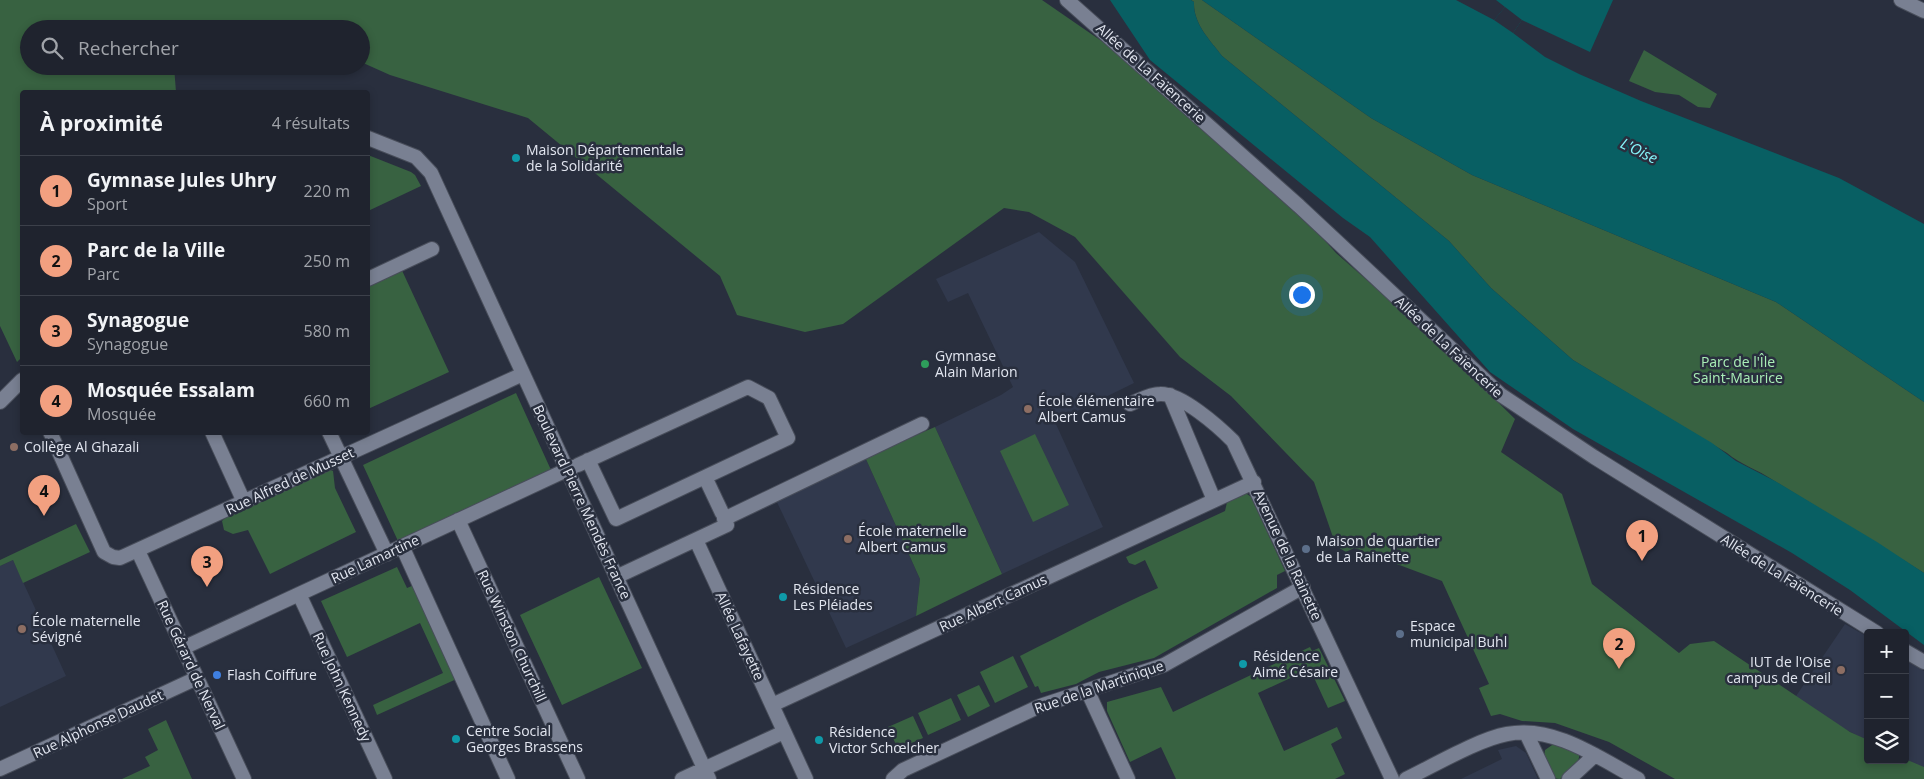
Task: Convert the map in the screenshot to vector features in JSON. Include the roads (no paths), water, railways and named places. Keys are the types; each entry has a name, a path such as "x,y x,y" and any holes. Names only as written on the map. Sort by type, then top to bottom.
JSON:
{"street":[{"name":"Allée de La Faïencerie","path":"1067,0 1299,206 1501,395 1594,457 1871,629"},
{"path":"1901,0 1924,11"},
{"name":"Boulevard Pierre Mendès France","path":"370,139 416,157 425,165 460,236 523,374 577,465 616,577 706,774"},
{"path":"370,278 432,249"},
{"name":"Rue Alfred de Musset","path":"51,435 104,552 113,557 120,558 523,374"},
{"path":"0,402 20,382"},
{"name":"Rue Lamartine","path":"183,648 748,387 769,398 788,438 705,477"},
{"path":"1130,404 1156,394 1170,395 1214,500"},
{"name":"Avenue de la Rainette","path":"1170,395 1198,412 1228,436 1237,446 1392,779"},
{"path":"616,577 727,525 724,519 922,424"},
{"path":"213,435 244,502"},
{"path":"330,435 387,554"},
{"path":"577,465 616,519 705,477 722,513"},
{"name":"Rue Albert Camus","path":"772,705 1254,482"},
{"name":"Rue Winston Churchill","path":"458,520 578,779"},
{"name":"Allée Lafayette","path":"696,540 806,779"},
{"path":"402,546 508,779"},
{"name":"Rue Gérard de Nerval","path":"138,551 244,779"},
{"name":"Rue de la Martinique","path":"893,779 903,770 1040,706 1088,692 1164,665 1303,587"},
{"name":"Rue John Kennedy","path":"299,594 385,779"},
{"path":"1909,653 1924,662"},
{"name":"Rue Alphonse Daudet","path":"0,769 197,678"},
{"path":"1088,692 1128,779"},
{"path":"682,779 706,774 784,732"},
{"path":"1406,779 1494,738 1508,733 1526,733 1567,742 1638,779"},
{"path":"1526,733 1548,779"},
{"path":"1569,779 1595,755"}],"water":[{"path":"1110,0 1191,0 1194,2 1194,10 1199,25 1222,56 1449,241 1491,288 1573,360 1712,443 1736,461 1775,481 1877,542 1924,573 1924,645 1909,634 1909,629 1902,629 1850,590 1792,553 1573,429 1490,372 1370,237 1343,218 1150,60"},
{"name":"L'Oise","path":"1202,0 1456,0 1494,20 1505,7 1496,0 1613,0 1590,52 1522,20 1513,33 1545,57 1579,74 1641,101 1839,178 1924,224 1924,402 1776,302 1472,175 1371,118"}],"place":[{"name":"Maison Départementale de la Solidarité","path":"516,158"},
{"name":"Gymnase Alain Marion","path":"925,364"},
{"name":"École élémentaire Albert Camus","path":"1028,409"},
{"name":"Collège Al Ghazali","path":"14,447"},
{"name":"Mosquée Essalam","path":"44,516"},
{"name":"École maternelle Albert Camus","path":"848,539"},
{"name":"Maison de quartier de La Rainette","path":"1306,549"},
{"name":"Gymnase Jules Uhry","path":"1642,561"},
{"name":"Synagogue","path":"207,587"},
{"name":"Résidence Les Pléiades","path":"783,597"},
{"name":"École maternelle Sévigné","path":"22,629"},
{"name":"Espace municipal Buhl","path":"1400,634"},
{"name":"Résidence Aimé Césaire","path":"1243,664"},
{"name":"Parc de la Ville","path":"1619,669"},
{"name":"IUT de l'Oise campus de Creil","path":"1841,670"},
{"name":"Flash Coiffure","path":"217,675"},
{"name":"Centre Social Georges Brassens","path":"456,739"},
{"name":"Résidence Victor Schœlcher","path":"819,740"}],"park label":[{"name":"Parc de l'Île Saint-Maurice","path":"1738,370"}]}
